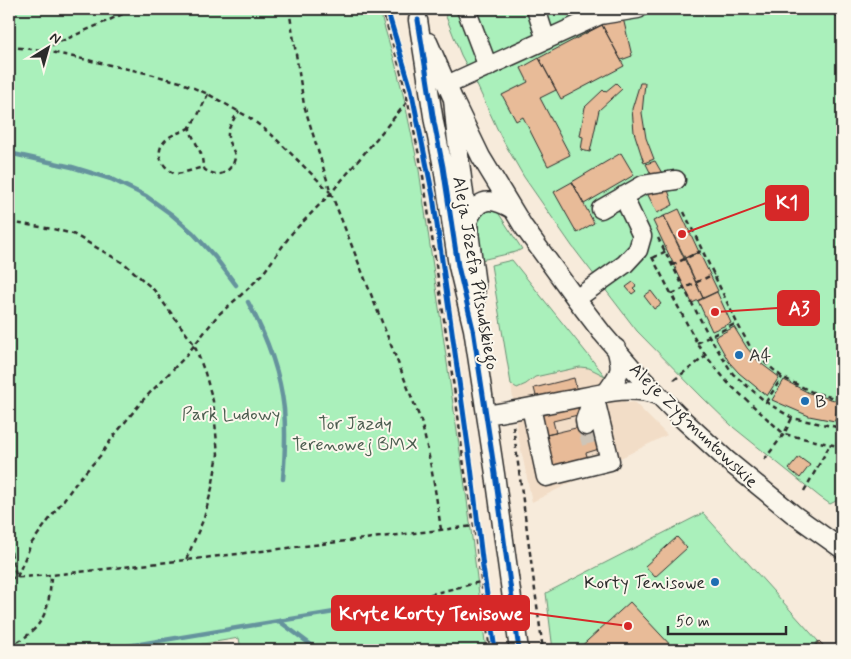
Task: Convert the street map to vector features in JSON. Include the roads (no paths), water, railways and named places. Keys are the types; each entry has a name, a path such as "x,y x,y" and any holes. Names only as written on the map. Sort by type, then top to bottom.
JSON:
{"street":[{"path":"466,9 488,67"},
{"path":"536,9 546,40"},
{"path":"450,92 488,67 600,16 638,9"},
{"name":"Aleja Józefa Piłsudskiego","path":"416,14 450,92 476,285 473,329"},
{"name":"Aleja Józefa Piłsudskiego","path":"416,14 458,266 473,329 519,650"},
{"name":"Aleje Zygmuntowskie","path":"450,92 482,157 512,209 576,299 616,348 658,395 711,445 766,493 842,550"},
{"path":"601,209 643,185 676,180"},
{"path":"576,299 625,264 638,250 648,234 623,196"},
{"path":"468,221 472,211 484,202 500,202 512,209"},
{"path":"586,426 585,420 600,394 619,373 620,368 616,348"},
{"path":"486,415 600,394 643,390 658,395"},
{"path":"531,407 546,477 599,459 600,394"},
{"path":"491,450 503,423 511,411"}],"waterway":[{"path":"9,153 72,167 111,179 146,196 193,233 215,257 236,285"},
{"path":"248,302 261,327 276,367 282,395 285,435 283,479"},
{"path":"279,621 365,607"},
{"path":"104,650 279,621 318,650"}],"tunnel":[{"path":"586,426 593,451"}],"place":[{"name":"K1","path":"682,234"},
{"name":"A3","path":"715,312"},
{"name":"A4","path":"739,355"},
{"name":"B","path":"805,401"},
{"name":"Korty Tenisowe","path":"715,582"},
{"name":"Kryte Korty Tenisowe","path":"628,626"}],"park label":[{"name":"Park Ludowy","path":"231,414"},
{"name":"Tor Jazdy Terenowej BMX","path":"355,433"}]}
